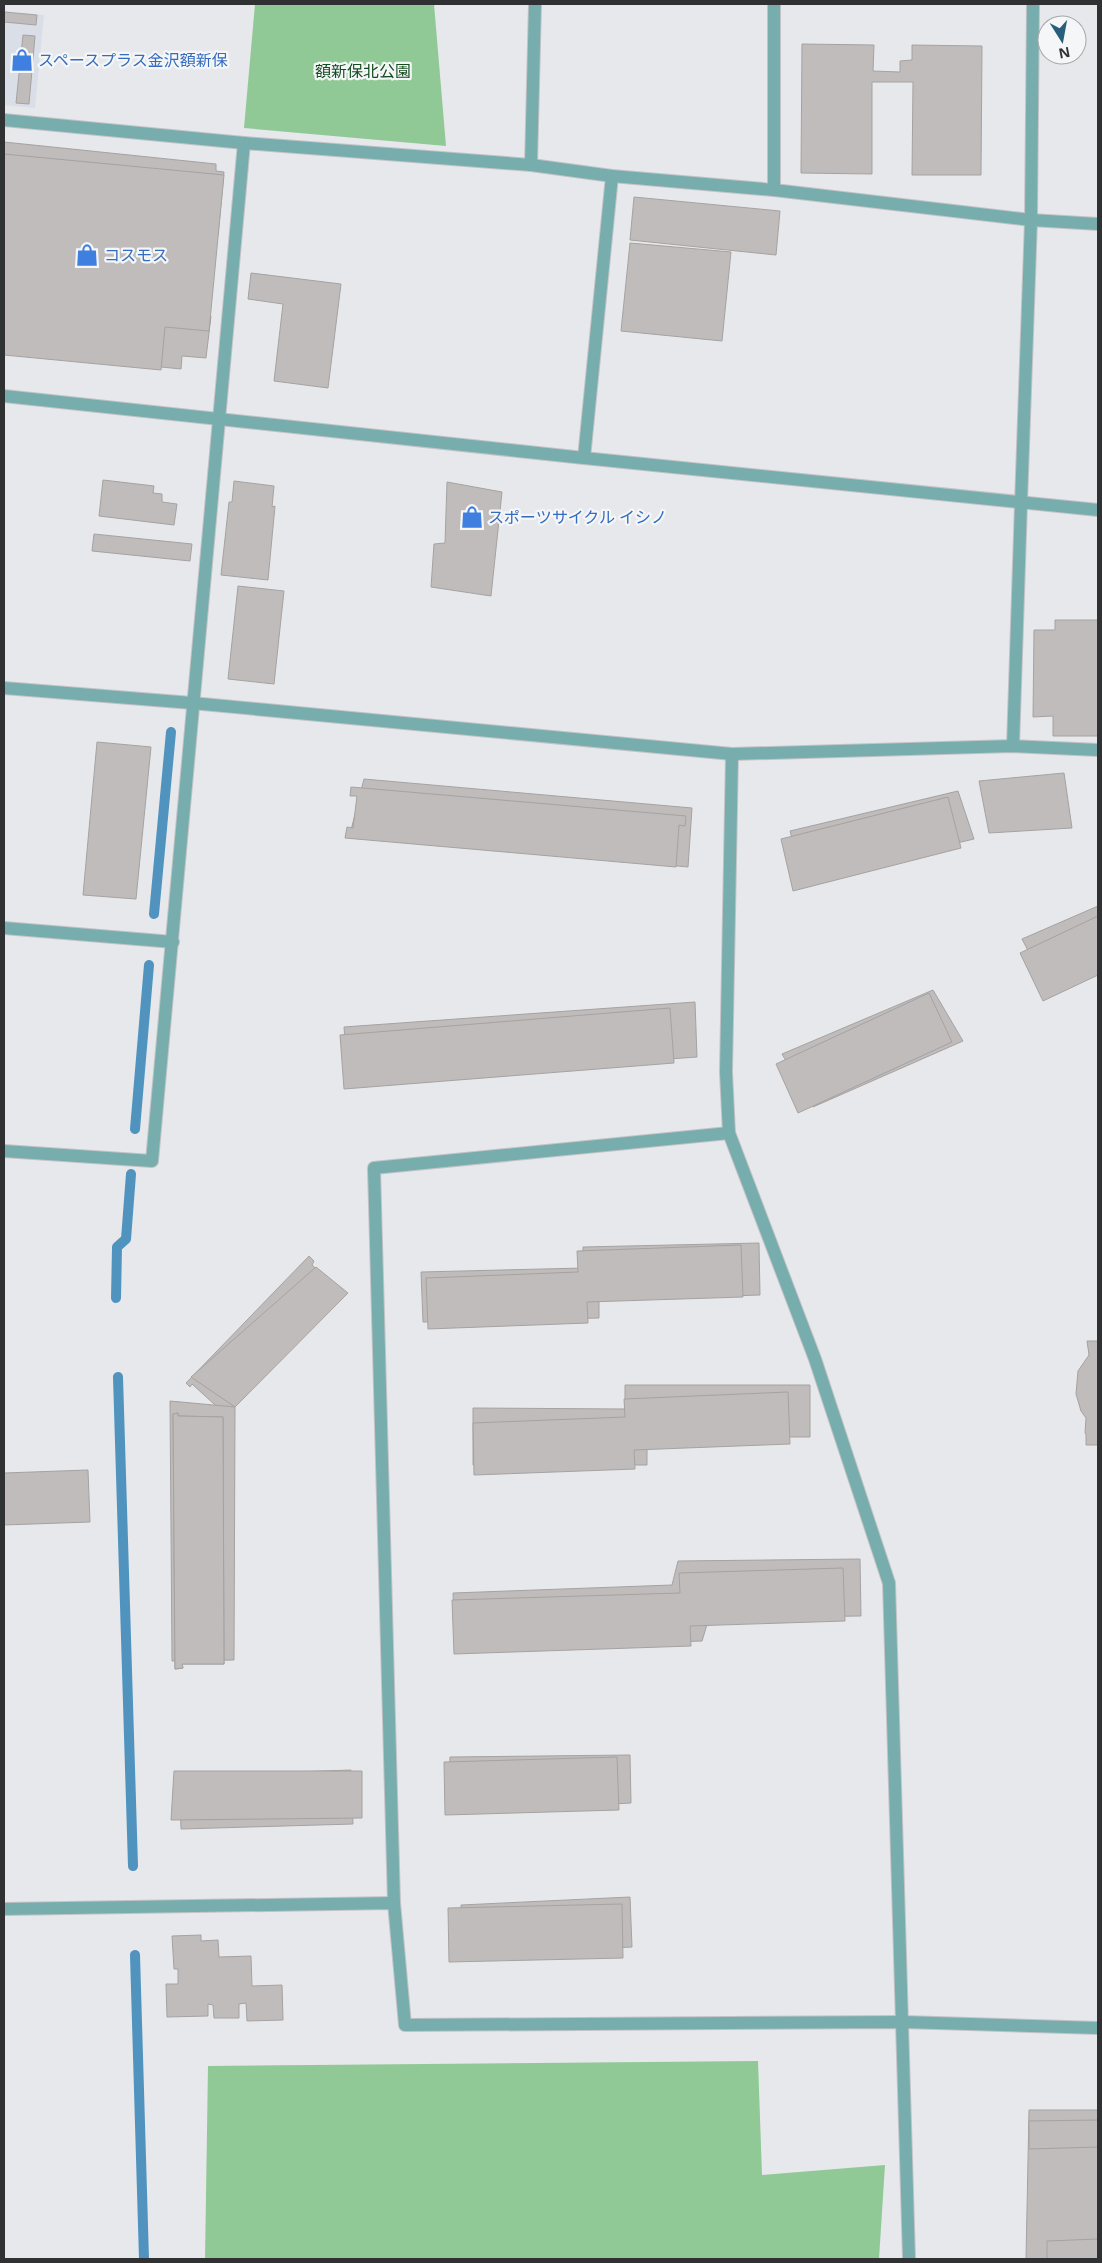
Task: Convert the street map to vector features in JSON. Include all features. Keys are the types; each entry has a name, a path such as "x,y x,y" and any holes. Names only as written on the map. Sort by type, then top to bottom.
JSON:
{"street":[{"path":"531,165 535,4"},
{"path":"774,4 774,190"},
{"path":"1013,746 1031,220 1033,4"},
{"path":"4,120 244,143 531,165 612,176 774,190 1031,220 1098,224"},
{"path":"4,1151 152,1161 244,143"},
{"path":"584,458 612,176"},
{"path":"4,396 584,458 1098,510"},
{"path":"4,688 192,703 732,754 1013,746 1098,750"},
{"path":"732,754 726,1072 730,1133 815,1359 889,1583 909,2259"},
{"path":"4,928 173,942"},
{"path":"730,1133 374,1168 394,1903 405,2025 903,2022 1098,2028"},
{"path":"4,1909 394,1903"}],"shaded area":[{"name":"スペースプラス金沢額新保","path":"4,11 44,15 35,108 4,105"}],"green space":[{"name":"額新保北公園","path":"255,4 434,4 446,146 244,128"},
{"path":"758,2061 762,2175 885,2165 879,2259 205,2259 208,2066"}],"building":[{"path":"4,12 37,15 36,25 4,22"},
{"path":"23,35 35,36 29,104 16,103"},
{"path":"802,44 874,45 873,71 900,72 900,61 912,60 912,45 982,46 981,175 912,175 913,82 872,82 872,174 801,173"},
{"path":"4,142 216,164 216,171 224,172 218,235 195,233 187,313 211,316 206,358 182,356 181,369 4,351"},
{"path":"4,154 224,175 209,331 165,327 161,370 4,355"},
{"path":"634,197 780,211 776,255 630,240"},
{"path":"630,243 731,252 722,341 621,331"},
{"path":"251,273 341,284 328,388 274,381 283,304 248,299"},
{"path":"103,480 154,486 153,493 162,494 162,502 177,504 174,525 99,516"},
{"path":"234,481 274,486 272,507 275,506 268,580 221,575 229,502 232,502"},
{"name":"スポーツサイクル イシノ","path":"447,482 502,492 491,596 431,587 434,544 445,543"},
{"path":"94,534 192,544 190,561 92,551"},
{"path":"238,586 284,591 274,684 228,679"},
{"path":"1055,620 1098,620 1098,736 1053,736 1053,716 1033,717 1034,630 1055,630"},
{"path":"97,742 151,747 136,899 83,895"},
{"path":"1064,773 1072,828 989,833 979,781"},
{"path":"364,779 692,808 688,867 350,834"},
{"path":"351,787 686,816 685,826 679,825 676,867 345,838 347,827 353,828 357,796 350,796"},
{"path":"958,791 974,839 804,879 790,831"},
{"path":"948,797 961,848 793,891 781,839"},
{"path":"1098,906 1098,970 1049,991 1022,939"},
{"path":"1098,916 1098,975 1043,1001 1020,953"},
{"path":"933,990 963,1041 813,1107 782,1054"},
{"path":"929,993 952,1042 798,1113 776,1064"},
{"path":"695,1002 697,1057 348,1082 344,1027"},
{"path":"670,1008 674,1063 344,1089 340,1035"},
{"path":"759,1243 760,1295 599,1300 599,1318 423,1322 421,1272 583,1268 583,1247"},
{"path":"741,1245 743,1297 587,1302 588,1323 428,1329 426,1278 578,1272 577,1251"},
{"path":"309,1256 314,1261 312,1265 342,1293 225,1414 192,1384 190,1387 186,1383"},
{"path":"316,1267 348,1293 235,1407 191,1377"},
{"path":"1087,1341 1098,1341 1098,1445 1086,1445 1086,1418 1081,1411 1076,1394 1078,1371 1089,1355"},
{"path":"625,1385 810,1385 810,1437 647,1437 647,1465 473,1465 473,1408 625,1409"},
{"path":"788,1392 790,1444 634,1450 635,1469 474,1475 473,1423 625,1417 624,1399"},
{"path":"170,1401 235,1407 234,1660 172,1661"},
{"path":"178,1413 178,1416 223,1417 224,1664 182,1664 183,1668 175,1669 173,1414"},
{"path":"178,1413 178,1416 223,1417 224,1664 182,1664 183,1668 175,1669 173,1414"},
{"path":"88,1470 90,1522 4,1525 4,1473"},
{"path":"860,1559 861,1616 709,1618 702,1641 455,1649 453,1593 672,1585 678,1561"},
{"path":"843,1568 845,1621 690,1626 691,1646 454,1654 452,1600 680,1593 679,1573"},
{"path":"630,1755 631,1803 448,1813 450,1757"},
{"path":"617,1757 619,1810 445,1815 444,1762"},
{"path":"351,1770 353,1824 181,1829 179,1776"},
{"path":"174,1771 362,1771 362,1818 171,1820"},
{"path":"630,1897 632,1947 462,1956 461,1905"},
{"path":"622,1904 623,1958 449,1962 448,1908"},
{"path":"201,1935 201,1941 218,1940 219,1957 251,1956 252,1986 282,1985 283,2020 247,2021 246,2003 239,2004 239,2018 214,2018 213,2005 208,2004 208,2016 167,2017 166,1984 178,1984 178,1969 174,1969 172,1936"},
{"path":"1029,2110 1098,2110 1098,2259 1026,2259"},
{"path":"1098,2120 1098,2147 1029,2149 1029,2121"},
{"path":"1098,2239 1098,2259 1047,2259 1047,2241"}],"waterway":[{"path":"154,914 171,732"},
{"path":"135,1129 149,965"},
{"path":"116,1298 117,1247 126,1239 131,1174"},
{"path":"118,1377 133,1866"},
{"path":"135,1955 144,2259"}],"place":[{"name":"スペースプラス金沢額新保","path":"22,60"},
{"name":"コスモス","path":"87,255"},
{"name":"スポーツサイクル イシノ","path":"472,517"}]}
